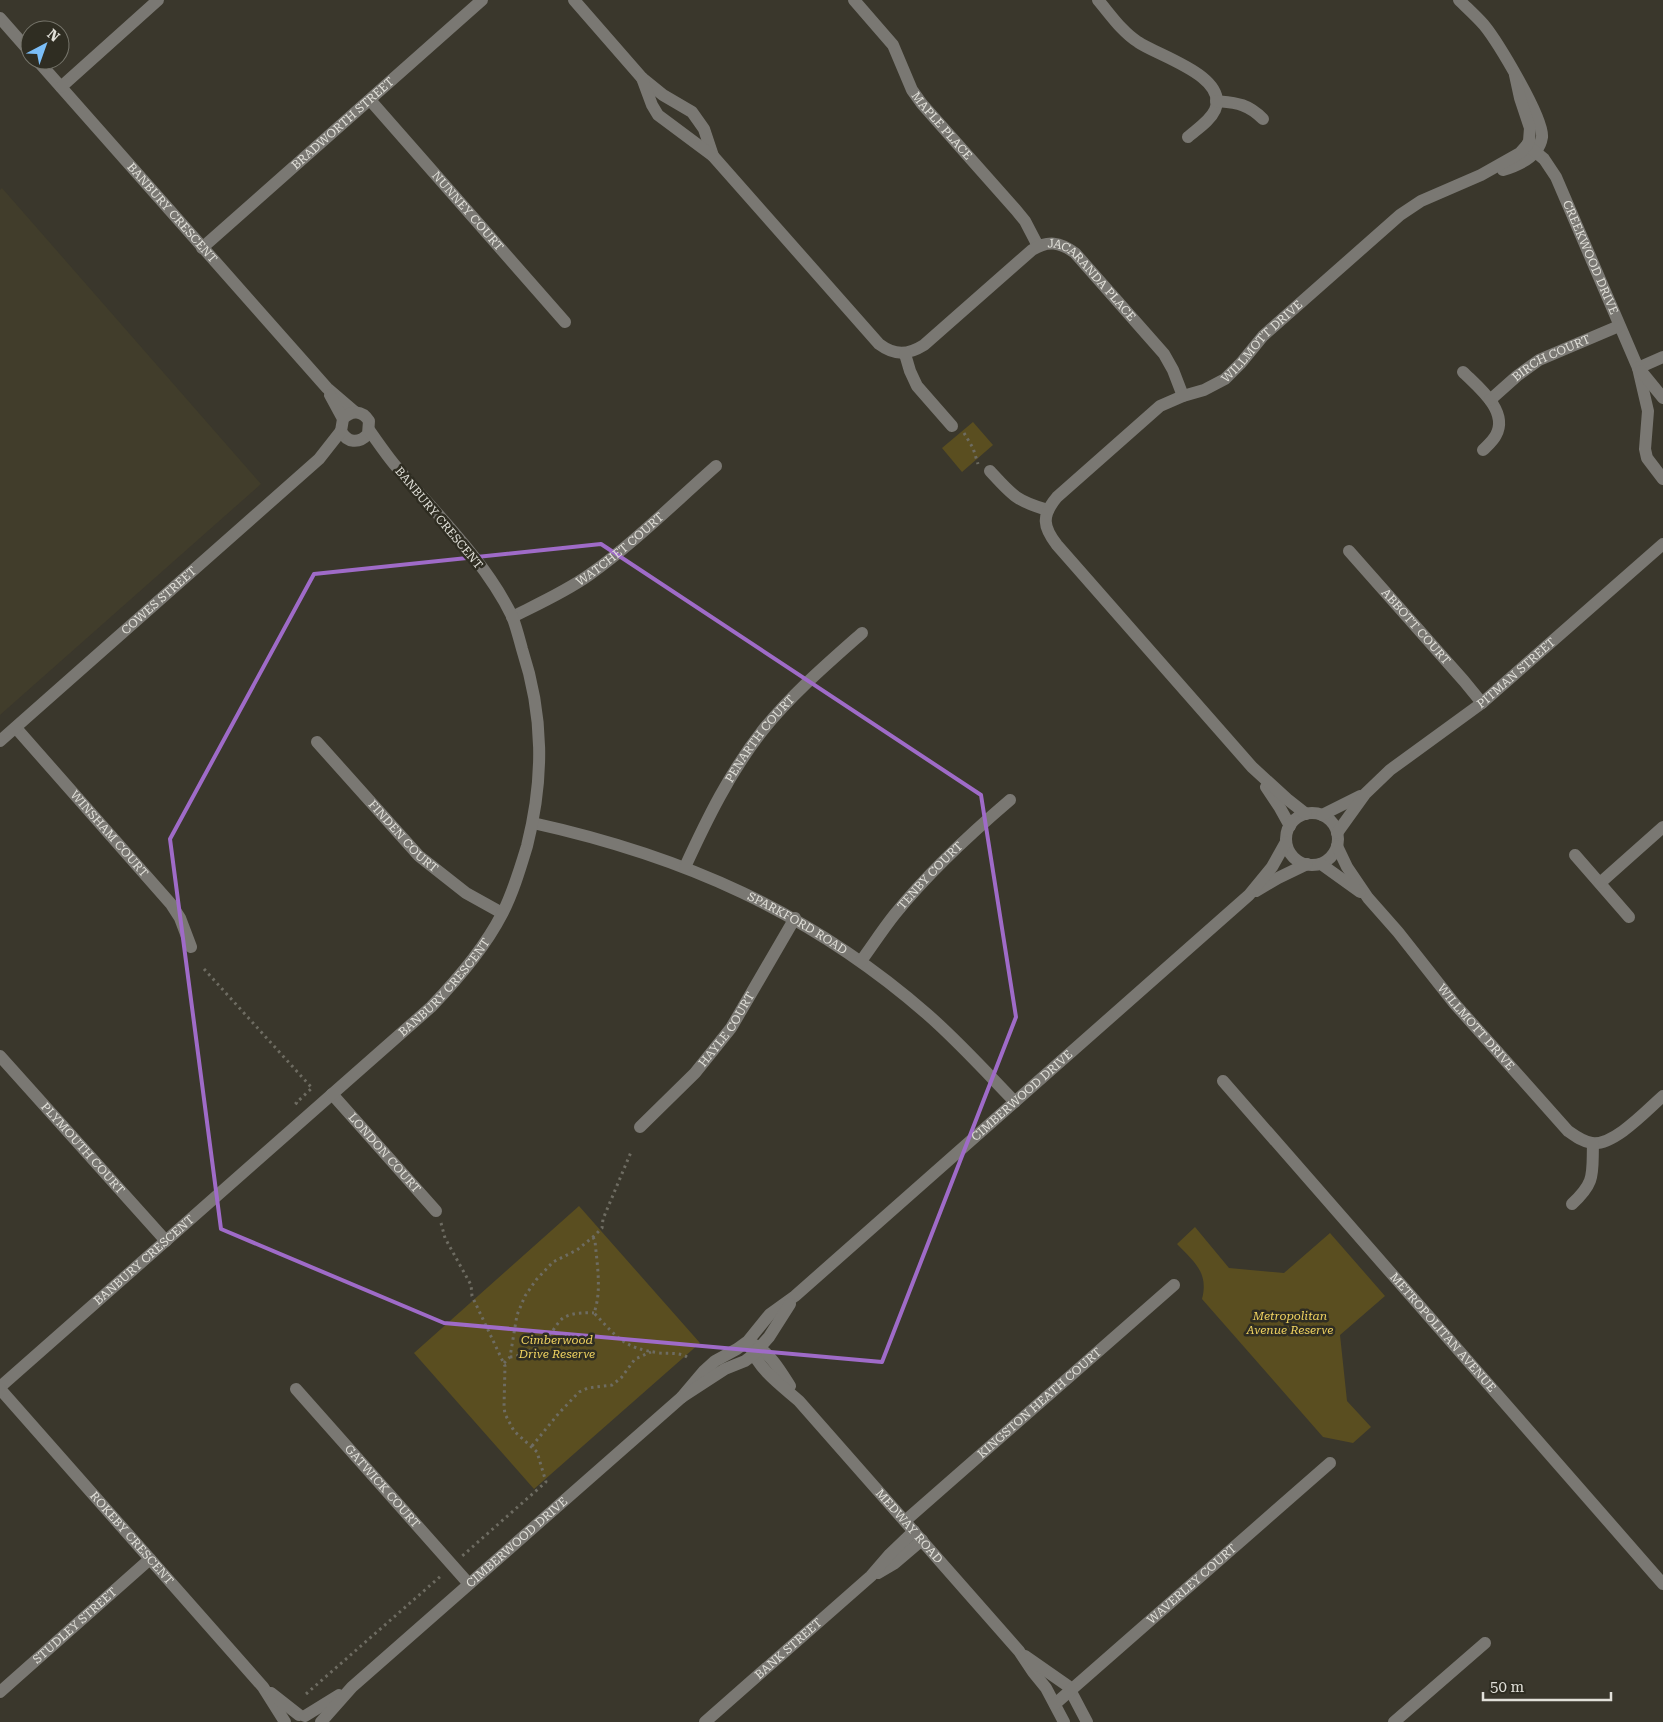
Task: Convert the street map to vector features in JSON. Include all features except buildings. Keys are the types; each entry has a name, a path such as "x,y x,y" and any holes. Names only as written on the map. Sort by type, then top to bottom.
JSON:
{"street":[{"path":"61,87 158,0"},
{"name":"BRADWORTH STREET","path":"202,248 482,0"},
{"path":"574,0 642,78 663,95 692,112 704,129 713,156"},
{"name":"MAPLE PLACE","path":"854,0 893,45 916,96 1016,210 1038,246"},
{"path":"1098,0 1136,41 1201,75 1211,85 1216,100 1216,108 1210,117 1188,137"},
{"path":"1459,0 1484,24 1528,96 1541,126 1542,136 1531,149"},
{"path":"0,18 20,41"},
{"name":"BANBURY CRESCENT","path":"46,70 327,388 355,412 366,418 361,437"},
{"path":"642,78 652,106 658,115 713,156 879,344 887,350 905,354 917,386 952,426"},
{"name":"NUNNEY COURT","path":"370,100 565,322"},
{"path":"1216,100 1239,103 1248,107 1263,119"},
{"name":"WILLMOTT DRIVE","path":"1048,510 1057,497 1160,406 1183,396 1204,390 1225,379 1241,363 1262,336 1400,215 1421,201 1482,176 1521,164 1531,149"},
{"name":"CREEKWOOD DRIVE","path":"1531,149 1544,159 1556,177 1638,368 1648,411 1645,449 1647,458 1663,479"},
{"name":"JACARANDA PLACE","path":"905,354 915,351 924,345 1038,246 1053,242 1060,244 1075,254 1164,354 1174,370 1183,396"},
{"name":"BIRCH COURT","path":"1490,400 1517,376 1539,360 1619,326"},
{"path":"1638,368 1663,357"},
{"name":"CREEKWOOD DRIVE","path":"1638,368 1663,398"},
{"path":"1463,372 1490,400 1499,418 1499,427 1493,440 1483,450"},
{"name":"BANBURY CRESCENT","path":"0,1388 431,1007 454,983 477,954 502,913 520,873 533,823 540,766 537,708 527,665 512,617 468,550 392,462 361,437 346,439 327,388"},
{"path":"342,425 350,413 355,412"},
{"name":"COWES STREET","path":"319,459 342,425"},
{"name":"COWES STREET","path":"0,741 319,459 361,437"},
{"name":"WATCHET COURT","path":"512,617 558,594 588,576 625,547 716,466"},
{"path":"990,471 1022,502 1048,510 1045,520 1046,528 1057,545 1252,767 1306,814"},
{"name":"PITMAN STREET","path":"1322,815 1365,794 1406,758 1482,703 1663,544"},
{"name":"ABBOTT COURT","path":"1349,551 1482,703"},
{"name":"PENARTH COURT","path":"685,867 723,790 763,730 792,697 862,633"},
{"name":"WINSHAM COURT","path":"16,728 171,904 180,918 191,947"},
{"name":"FINDEN COURT","path":"317,742 419,856 466,893 502,913"},
{"path":"1252,767 1290,826"},
{"name":"PITMAN STREET","path":"1337,839 1365,794"},
{"name":"TENBY COURT","path":"861,961 895,914 928,876 982,823 1010,800"},
{"path":"1306,814 1322,815 1328,819 1337,839 1334,854 1320,864 1300,862 1293,857 1286,842 1286,834 1290,826 1294,821 1306,814"},
{"name":"SPARKFORD ROAD","path":"533,823 589,835 648,853 735,888 795,918 861,961 928,1014 960,1044 1015,1102"},
{"path":"1600,883 1663,827"},
{"name":"WILLMOTT DRIVE","path":"1337,839 1348,867 1368,898 1398,932 1454,1003 1568,1131 1577,1138 1593,1144"},
{"name":"CIMBERWOOD DRIVE","path":"1250,895 1272,867 1286,842"},
{"path":"1575,855 1629,917"},
{"name":"CIMBERWOOD DRIVE","path":"682,1397 715,1360 748,1341 770,1314 795,1296 1250,895 1278,878 1307,864"},
{"name":"WILLMOTT DRIVE","path":"1320,864 1343,878 1368,898"},
{"name":"HAYLE COURT","path":"640,1127 689,1080 722,1041 795,918"},
{"name":"PLYMOUTH COURT","path":"0,1056 166,1241"},
{"name":"METROPOLITAN AVENUE","path":"1223,1081 1663,1584"},
{"name":"LONDON COURT","path":"332,1094 436,1211"},
{"path":"1572,1204 1584,1194 1590,1183 1593,1144 1611,1140 1663,1096"},
{"name":"KINGSTON HEATH COURT","path":"905,1521 1174,1285"},
{"name":"CIMBERWOOD DRIVE","path":"321,1722 352,1687 682,1397 718,1373 745,1361 757,1351 795,1296"},
{"name":"MEDWAY ROAD","path":"748,1341 757,1351 765,1370 799,1401 1019,1651 1046,1688 1064,1722"},
{"name":"ROKEBY CRESCENT","path":"0,1388 263,1687 298,1719"},
{"name":"GATWICK COURT","path":"296,1389 469,1584"},
{"name":"WAVERLEY COURT","path":"1055,1704 1330,1464"},
{"name":"BANK STREET","path":"705,1722 872,1576 890,1554 918,1536"},
{"name":"STUDLEY STREET","path":"0,1692 150,1558"},
{"path":"1394,1722 1485,1643"},
{"name":"MEDWAY ROAD","path":"1019,1651 1061,1681 1070,1690 1087,1722"},
{"name":"CIMBERWOOD DRIVE","path":"298,1719 352,1687"},
{"path":"1064,1722 1080,1710"}],"path":[{"path":"952,426 958,425 967,438 982,470 986,474 990,471"},
{"path":"204,969 312,1088 296,1103 308,1116"},
{"path":"510,1358 516,1315 525,1296 552,1262 577,1250 603,1226 603,1219 631,1152"},
{"path":"306,1694 546,1482 540,1458 532,1446 514,1431 505,1414 506,1373 504,1363 472,1296 471,1285 445,1238 436,1211"},
{"path":"593,1237 595,1241 598,1286 597,1306 594,1313"},
{"path":"504,1363 510,1358 520,1356 549,1336 564,1317 581,1313 594,1313 621,1341 630,1346 651,1352 678,1354 687,1357"},
{"path":"532,1446 579,1392 588,1388 612,1385 621,1378 635,1360 651,1352"}],"highlighted area":[{"path":"601,544 981,795 1016,1017 882,1362 444,1323 221,1229 170,839 314,574"}],"shaded area":[{"path":"2,188 261,484 0,715 0,190"}],"green space":[{"path":"973,422 993,445 962,472 942,448"},
{"name":"Cimberwood Drive Reserve","path":"579,1206 700,1343 534,1489 414,1353"},
{"name":"Metropolitan Avenue Reserve","path":"1195,1227 1229,1268 1284,1273 1330,1233 1385,1296 1340,1335 1347,1401 1371,1427 1353,1443 1323,1437 1202,1299 1204,1290 1202,1274 1194,1262 1177,1244"}]}
